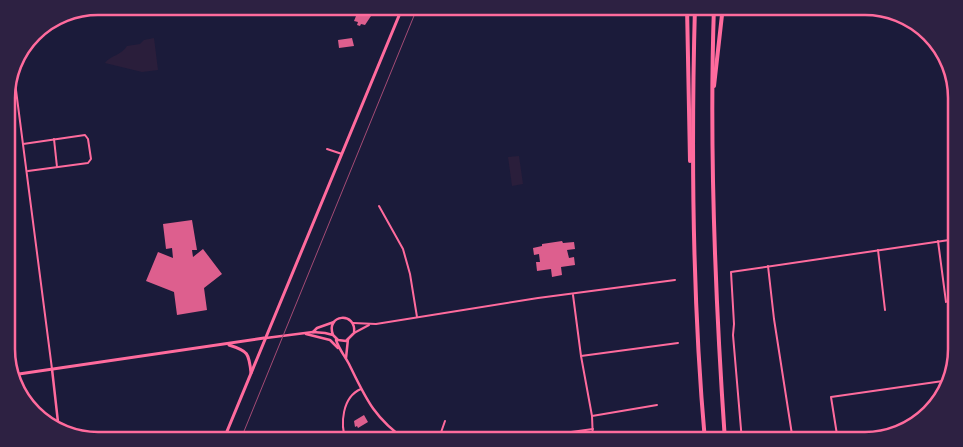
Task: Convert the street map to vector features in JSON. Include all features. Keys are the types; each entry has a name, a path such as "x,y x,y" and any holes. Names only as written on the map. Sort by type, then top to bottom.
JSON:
{"highway":[{"path":"687,15 688,114 693,193"},
{"path":"695,15 692,113 693,193 695,277 704,432"},
{"path":"714,15 711,123 715,288 724,432"},
{"path":"711,123 721,15"}],"main road":[{"path":"226,432 399,15"},
{"path":"19,374 264,338"},
{"path":"226,344 246,352 249,356 251,372"}],"street":[{"path":"16,89 58,422"},
{"path":"23,144 84,135 88,140 90,159 88,163 27,172"},
{"path":"54,139 58,167"},
{"path":"328,149 342,154"},
{"path":"379,206 403,249 410,274 417,317"},
{"path":"741,432 733,335 731,272 948,240"},
{"path":"938,241 946,302"},
{"path":"878,250 885,310"},
{"path":"768,266 791,432"},
{"path":"313,332 317,328 342,318 350,320 352,323 370,324 675,280"},
{"path":"571,432 593,429 572,294"},
{"path":"334,322 331,328 339,349"},
{"path":"352,323 354,333"},
{"path":"336,339 342,341 348,339 354,333 370,324"},
{"path":"264,338 313,332 333,335"},
{"path":"304,334 330,340 339,349 346,358 373,411 386,426 394,432"},
{"path":"346,358 348,339"},
{"path":"581,356 678,343"},
{"path":"837,432 831,397 942,381"},
{"path":"343,432 346,405 355,392 361,389"},
{"path":"592,416 657,405"},
{"path":"441,432 445,421"}],"shaded area":[{"path":"154,38 158,70 142,72 105,63 127,46 140,44 144,40"},
{"path":"519,156 523,184 512,186 508,157"}],"building":[{"path":"354,15 371,16 365,25 361,24 360,26 357,25 358,22 354,21 356,16"},
{"path":"352,38 354,46 339,48 338,40"},
{"path":"192,220 197,250 192,250 193,257 203,249 222,274 204,288 207,310 177,315 174,292 146,281 158,252 173,258 172,248 166,249 163,224"},
{"path":"562,241 563,243 574,242 575,249 567,250 569,258 574,257 575,265 561,267 562,275 552,277 551,269 537,271 536,262 540,262 539,254 534,255 533,248 542,246 542,244"},
{"path":"364,415 368,422 358,428 357,426 355,427 354,421"}],"railway":[{"path":"244,432 414,15"}]}
